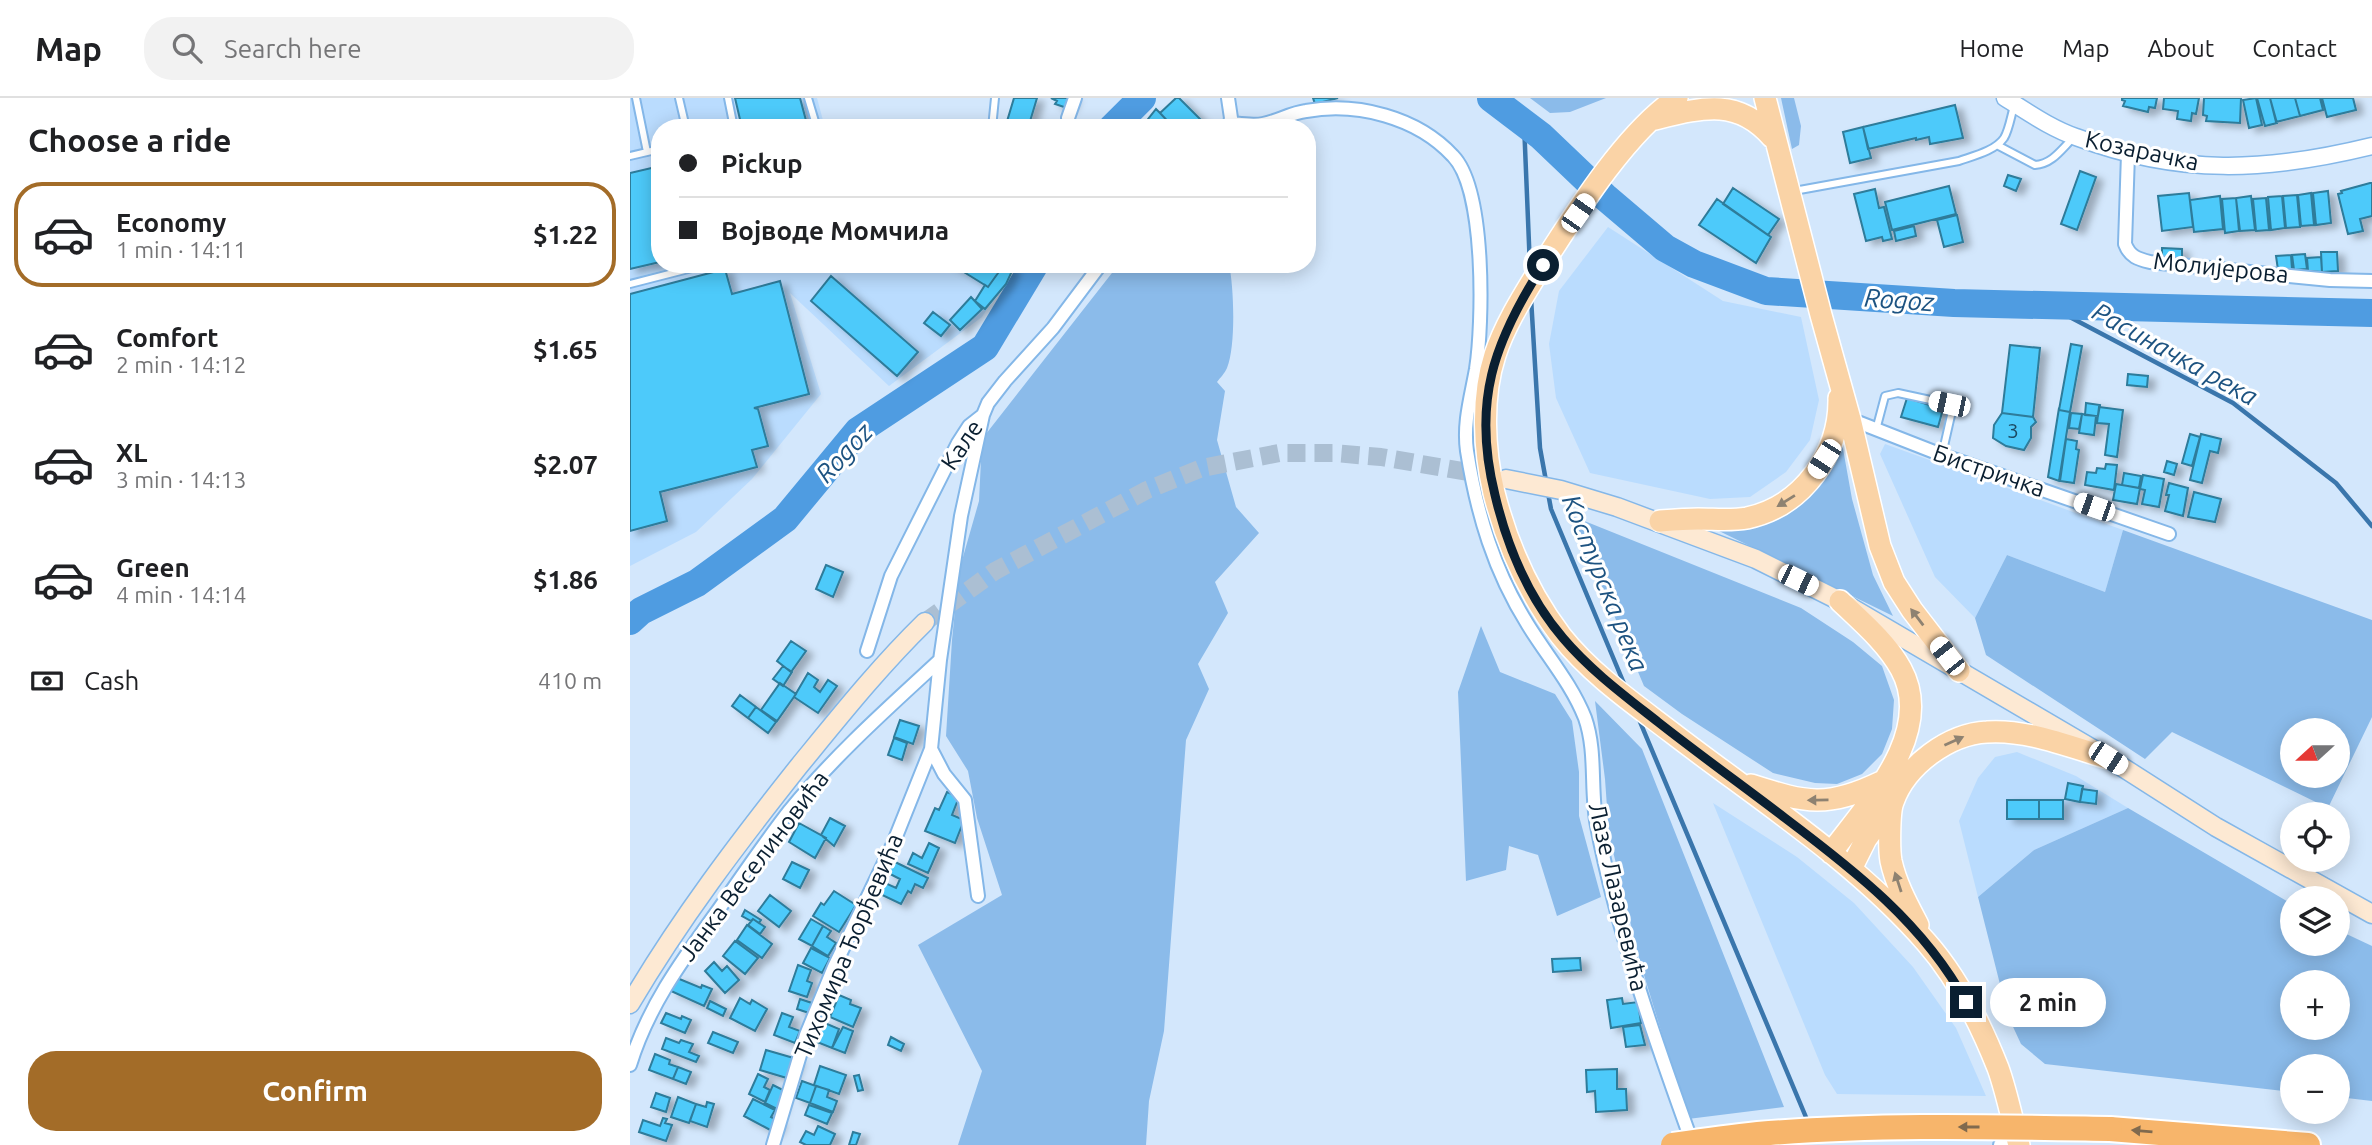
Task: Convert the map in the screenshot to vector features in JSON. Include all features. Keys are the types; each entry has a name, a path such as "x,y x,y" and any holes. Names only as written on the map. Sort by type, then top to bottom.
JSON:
{"highway":[{"path":"1673,1145 1757,1135 1972,1126 2110,1129 2308,1145"}],"main road":[{"path":"1677,98 1649,120 1614,163 1555,245 1509,323 1495,355 1488,390 1486,424 1493,485 1501,521 1527,581 1563,638 1616,690 1852,869 1928,944"},
{"path":"1765,98 1850,419 1880,547 1894,582 1959,671"},
{"path":"1649,120 1727,100 1753,115 1764,125 1778,146"},
{"path":"1660,521 1748,517 1786,503 1803,489 1824,459 1833,439 1839,414 1839,378"},
{"path":"1513,480 1561,489 1660,521 1756,559 1840,601 2108,758 2216,828 2372,914"},
{"path":"1831,853 1902,753 1910,720 1910,694 1902,670 1889,651 1840,601"},
{"path":"630,1004 679,926 733,849 857,694 925,622"},
{"path":"1852,869 1866,839 1903,784 1923,760 1945,744 1968,734 1990,732 2025,736 2108,758"},
{"path":"1733,779 1790,798 1809,801 1842,799 1883,781"},
{"path":"1892,803 1891,859 1900,891 1928,944 1955,982 1999,1069 2011,1140"}],"street":[{"path":"1068,118 1075,98"},
{"path":"1228,98 1230,119"},
{"name":"Козарачка","path":"2010,101 2074,137 2128,154 2173,163 2234,167 2312,160 2372,146"},
{"name":"Лазе Лазаревића","path":"1280,119 1306,111 1346,108 1372,112 1420,129 1456,158 1468,183 1474,214 1481,316 1476,369 1467,409 1466,446 1475,493 1486,538 1511,596 1561,672 1585,720 1591,746 1596,824 1618,916 1648,1021 1693,1145"},
{"name":"Молијерова","path":"2128,154 2126,244 2137,259 2330,280 2372,281"},
{"name":"Кале","path":"867,651 891,576 958,443 969,426 983,415 988,403 1005,381 1053,328 1094,273"},
{"name":"Тихомира Ђорђевића","path":"774,1145 806,1035 834,967 862,914 893,844 931,749 940,660 961,516 983,415"},
{"name":"Бистричка","path":"1850,419 2169,534"},
{"name":"Јанка Веселиновића","path":"630,1065 654,1004 676,968 791,810 856,738 940,660"},
{"path":"931,749 944,774 965,800 978,896"}],"lane":[{"path":"636,98 647,152"},
{"path":"679,98 683,119"},
{"path":"728,98 732,119"},
{"path":"808,98 814,119"},
{"path":"993,119 995,98"},
{"path":"1789,192 1959,161 1997,145 2004,137 2010,101"},
{"path":"1997,145 2035,165 2049,162 2074,137"},
{"path":"630,156 651,151"},
{"path":"630,284 673,273"},
{"path":"1876,430 1885,397 1890,394 1898,393 1949,404 1952,411 1942,454"}],"shaded area":[{"path":"630,98 817,98 823,119 651,119 652,273 630,279"},
{"path":"1530,98 1606,98 1570,112 1550,113"},
{"path":"1781,98 1794,98 1801,126 1799,145 1792,149"},
{"path":"1608,227 1723,301 1801,317 1819,400 1810,440 1786,472 1750,497 1710,499 1590,473 1556,398 1549,344 1559,291"},
{"path":"693,273 1009,273 982,317 889,386 790,293 821,394 752,479 696,532 630,566 630,287"},
{"path":"1112,273 1230,273 1233,332 1227,368 1217,382 1225,391 1217,440 1236,507 1259,533 1215,582 1228,613 1198,664 1209,689 1186,740 1164,1031 1149,1101 1146,1145 958,1145 982,1071 918,945 1002,895 977,818 968,771 946,736 959,571 979,501 982,439"},
{"path":"1840,432 1852,499 1873,575 1893,616 1717,530 1753,525 1780,512"},
{"path":"1885,444 2123,530 2105,592 2007,555 1975,618 1935,577 1880,454"},
{"path":"1572,516 1801,608 1853,642 1882,666 1894,700 1892,729 1882,754 1862,774 1837,784 1815,783 1773,773 1644,686"},
{"path":"2123,530 2372,620 2372,717 2350,762 2350,718 2280,718 2280,785 2172,732 2145,759 1986,655 1975,618 2007,555 2105,592"},
{"path":"1481,626 1500,672 1555,694 1572,721 1579,772 1579,816 1601,897 1557,916 1538,855 1509,846 1506,870 1466,881 1458,692"},
{"path":"1595,701 1642,749 1784,1107 1688,1119 1640,962 1609,835"},
{"path":"2017,752 2076,776 2128,808 2034,850 1978,897 1959,821 1978,778 1995,757"},
{"path":"2287,788 2338,788 2331,802 2316,802"},
{"path":"1713,803 1797,857 1854,903 1913,967 1956,1028 1986,1096 1837,1094 1825,1075"},
{"path":"2128,808 2280,897 2280,956 2350,956 2350,936 2372,946 2372,1101 2350,1098 2350,1054 2280,1054 2280,1091 2045,1064 2021,1044 2008,1016 1978,897 2034,850"}],"building":[{"path":"735,98 800,98 806,119 740,119"},
{"path":"1014,98 1037,98 1031,119 1008,119"},
{"path":"1051,98 1073,98 1067,108 1055,104 1057,101"},
{"path":"1179,98 1200,119 1166,119 1160,113"},
{"path":"1313,98 1338,98 1315,104"},
{"path":"2122,98 2157,98 2155,108 2149,107 2148,112 2123,106 2125,101"},
{"path":"2164,98 2199,98 2196,114 2192,113 2191,121 2177,119 2178,111 2163,109"},
{"path":"2204,98 2241,98 2240,123 2206,121 2207,116 2203,115"},
{"path":"2256,98 2262,125 2249,128 2243,100"},
{"path":"2257,98 2270,98 2277,123 2265,126"},
{"path":"2270,98 2295,98 2300,116 2276,122"},
{"path":"2295,98 2320,98 2323,110 2300,116"},
{"path":"2322,98 2353,98 2356,110 2327,117"},
{"path":"1955,105 1963,138 1930,144 1929,137 1916,138 1868,149 1863,127"},
{"path":"1156,109 1166,119 1148,119"},
{"path":"1863,127 1871,158 1850,163 1843,132"},
{"path":"651,168 651,264 630,269 630,173"},
{"path":"2080,171 2096,177 2077,230 2061,224"},
{"path":"2008,175 2021,179 2016,191 2004,186"},
{"path":"2372,183 2372,216 2360,219 2363,231 2348,234 2338,194"},
{"path":"1949,186 1956,214 1892,230 1885,202"},
{"path":"1733,188 1779,219 1768,235 1723,204"},
{"path":"1875,189 1879,208 1884,207 1892,239 1883,241 1882,237 1866,241 1854,194"},
{"path":"2328,191 2331,223 2316,225 2313,193"},
{"path":"2189,193 2193,227 2162,231 2158,196"},
{"path":"2311,193 2314,225 2301,226 2298,195"},
{"path":"2297,195 2300,227 2286,228 2283,196"},
{"path":"2220,196 2223,229 2194,232 2190,200"},
{"path":"2251,196 2255,230 2240,231 2236,198"},
{"path":"2282,196 2285,228 2271,230 2268,197"},
{"path":"2236,198 2239,231 2225,233 2222,199"},
{"path":"2266,198 2269,230 2256,231 2253,199"},
{"path":"1717,199 1771,237 1756,263 1699,225"},
{"path":"1957,215 1963,242 1944,247 1937,220"},
{"path":"1914,226 1916,236 1896,241 1894,231"},
{"path":"2162,248 2182,249 2182,262 2162,261"},
{"path":"2321,252 2337,252 2338,271 2322,272"},
{"path":"2305,254 2307,269 2294,270 2292,255"},
{"path":"2291,255 2292,269 2278,270 2276,256"},
{"path":"2321,257 2322,272 2308,271 2307,258"},
{"path":"710,273 726,273 732,294 780,281 809,394 754,408 758,409 768,446 752,450 757,467 660,492 667,521 630,531 630,294"},
{"path":"965,273 998,273 988,287"},
{"path":"998,273 1011,273 1006,284 985,309 975,301 985,285 988,287"},
{"path":"831,276 918,352 897,376 811,301"},
{"path":"971,297 982,309 960,330 950,320"},
{"path":"933,312 950,325 941,336 924,323"},
{"path":"2071,344 2082,346 2070,412 2059,410"},
{"path":"2010,345 2040,348 2033,417 2002,413"},
{"path":"2128,374 2148,376 2147,387 2127,385"},
{"path":"1907,398 1943,409 1938,427 1901,417"},
{"path":"2086,403 2100,405 2098,416 2085,415"},
{"path":"2099,407 2123,410 2117,457 2105,455 2109,424 2097,423"},
{"path":"2059,408 2070,412 2059,481 2048,477"},
{"path":"2002,413 2033,417 2036,422 2031,427 2031,438 2024,450 2006,446 1993,438 1994,425"},
{"path":"2071,413 2082,414 2079,429 2069,428"},
{"path":"2082,414 2096,416 2094,435 2079,433"},
{"path":"2190,434 2200,437 2192,466 2182,463"},
{"path":"2201,434 2221,439 2218,453 2210,451 2202,483 2190,480"},
{"path":"2066,439 2077,441 2076,449 2079,450 2074,483 2060,481"},
{"path":"2167,461 2177,464 2174,475 2164,472"},
{"path":"2106,464 2117,465 2114,490 2085,485 2087,472 2096,473 2097,468 2105,469"},
{"path":"2124,473 2141,476 2139,488 2122,485"},
{"path":"2143,475 2164,479 2159,507 2142,504 2145,490 2140,489"},
{"path":"2169,483 2188,488 2183,516 2165,511"},
{"path":"2116,484 2140,488 2137,504 2113,500"},
{"path":"2194,492 2221,499 2215,522 2188,517"},
{"path":"826,565 843,572 833,597 816,589"},
{"path":"791,641 806,651 791,672 777,661"},
{"path":"783,666 792,672 783,686 773,679"},
{"path":"808,673 818,680 814,687 820,692 828,680 837,686 818,713 794,697"},
{"path":"780,683 796,694 777,721 761,710"},
{"path":"740,695 756,707 748,718 732,706"},
{"path":"756,707 776,722 768,733 748,718"},
{"path":"900,720 919,726 913,744 894,737"},
{"path":"894,738 907,743 902,760 888,755"},
{"path":"2068,783 2083,786 2080,802 2065,799"},
{"path":"2082,789 2097,791 2096,804 2080,802"},
{"path":"947,792 959,797 952,815 964,820 955,843 925,831 935,808 939,810"},
{"path":"2007,800 2039,800 2039,819 2007,819"},
{"path":"2039,800 2063,800 2063,819 2039,819"},
{"path":"830,818 845,826 834,846 821,835"},
{"path":"799,823 826,838 815,858 789,842"},
{"path":"929,843 939,848 928,873 908,864 913,853 922,858"},
{"path":"893,861 928,878 923,888 915,884 901,904 878,893 883,882 896,888 900,879 888,873"},
{"path":"792,862 809,870 800,888 783,879"},
{"path":"834,891 856,905 839,932 813,916 821,903 824,905"},
{"path":"770,895 791,911 779,927 758,911"},
{"path":"745,910 761,920 759,923 742,916"},
{"path":"753,919 765,927 760,934 748,925"},
{"path":"811,919 823,926 812,946 799,939"},
{"path":"747,925 772,944 762,958 737,940"},
{"path":"823,926 831,931 827,937 836,943 828,956 812,946"},
{"path":"735,941 758,958 745,974 723,956"},
{"path":"811,948 830,958 822,973 803,963"},
{"path":"1580,958 1581,970 1553,972 1552,959"},
{"path":"714,962 722,971 727,966 739,980 725,993 705,971"},
{"path":"798,965 811,970 807,981 812,983 807,997 789,991"},
{"path":"677,978 701,988 702,985 712,989 704,1006 671,991"},
{"path":"839,995 851,1000 850,1004 861,1008 853,1027 830,1017"},
{"path":"740,998 750,1004 752,1000 767,1009 755,1031 730,1018"},
{"path":"1622,998 1623,1004 1638,1002 1641,1023 1611,1028 1607,1000"},
{"path":"800,999 812,1003 809,1013 797,1009"},
{"path":"710,1001 726,1009 723,1016 707,1008"},
{"path":"666,1013 691,1020 685,1033 661,1023"},
{"path":"782,1013 793,1017 789,1027 800,1031 795,1043 774,1035"},
{"path":"820,1021 839,1029 832,1048 812,1040"},
{"path":"1640,1025 1645,1045 1626,1047 1623,1027"},
{"path":"843,1027 853,1031 845,1053 832,1048"},
{"path":"713,1032 738,1042 733,1053 708,1043"},
{"path":"891,1037 904,1044 901,1051 888,1045"},
{"path":"666,1038 693,1044 689,1052 699,1056 696,1062 662,1049"},
{"path":"766,1050 797,1059 790,1079 760,1070"},
{"path":"655,1054 670,1060 669,1064 678,1067 673,1079 649,1070"},
{"path":"820,1066 846,1075 839,1094 814,1085"},
{"path":"678,1067 691,1072 686,1084 673,1079"},
{"path":"1617,1069 1617,1089 1626,1089 1627,1110 1596,1112 1595,1091 1587,1092 1586,1070"},
{"path":"758,1074 768,1079 764,1087 770,1090 765,1102 749,1094"},
{"path":"859,1075 863,1090 858,1091 854,1076"},
{"path":"802,1081 816,1086 810,1103 796,1098"},
{"path":"773,1085 783,1090 779,1110 765,1103"},
{"path":"816,1086 829,1090 827,1097 837,1101 833,1112 810,1103"},
{"path":"656,1093 670,1098 666,1112 651,1107"},
{"path":"678,1097 696,1104 689,1123 671,1117"},
{"path":"753,1099 775,1110 771,1117 779,1121 774,1132 744,1116"},
{"path":"707,1102 714,1104 707,1127 690,1121 696,1104 706,1107"},
{"path":"809,1105 832,1113 827,1124 805,1115"},
{"path":"663,1118 667,1119 665,1123 672,1125 666,1141 639,1132 643,1120 660,1126"},
{"path":"818,1126 835,1134 830,1145 806,1145 800,1142 806,1131 814,1135"},
{"path":"853,1132 860,1134 856,1145 849,1145"}],"waterway":[{"name":"Rogoz","path":"1121,119 1142,98"},
{"name":"Rogoz","path":"1491,98 1541,136 1605,197 1665,248 1694,264 1766,291 1954,303 2372,313"},
{"name":"Костурска река","path":"1524,123 1530,268"},
{"name":"Rogoz","path":"630,621 641,611 697,583 785,519 858,431 985,347 1030,273"},
{"name":"Костурска река","path":"1531,298 1540,448 1546,481"},
{"name":"Расиначка река","path":"2047,305 2233,403 2336,483 2372,526"},
{"name":"Костурска река","path":"1548,493 1551,509 1625,686"},
{"name":"Костурска река","path":"1638,717 1808,1122"}],"tunnel":[{"path":"925,622 995,571 1147,490 1202,468 1279,453 1334,453 1381,457 1503,478"}],"route":[{"path":"1543,265 1509,323 1495,355 1488,390 1486,424 1488,455 1501,521 1527,581 1544,611 1563,638 1616,690 1852,869 1928,944 1966,1002"}]}
